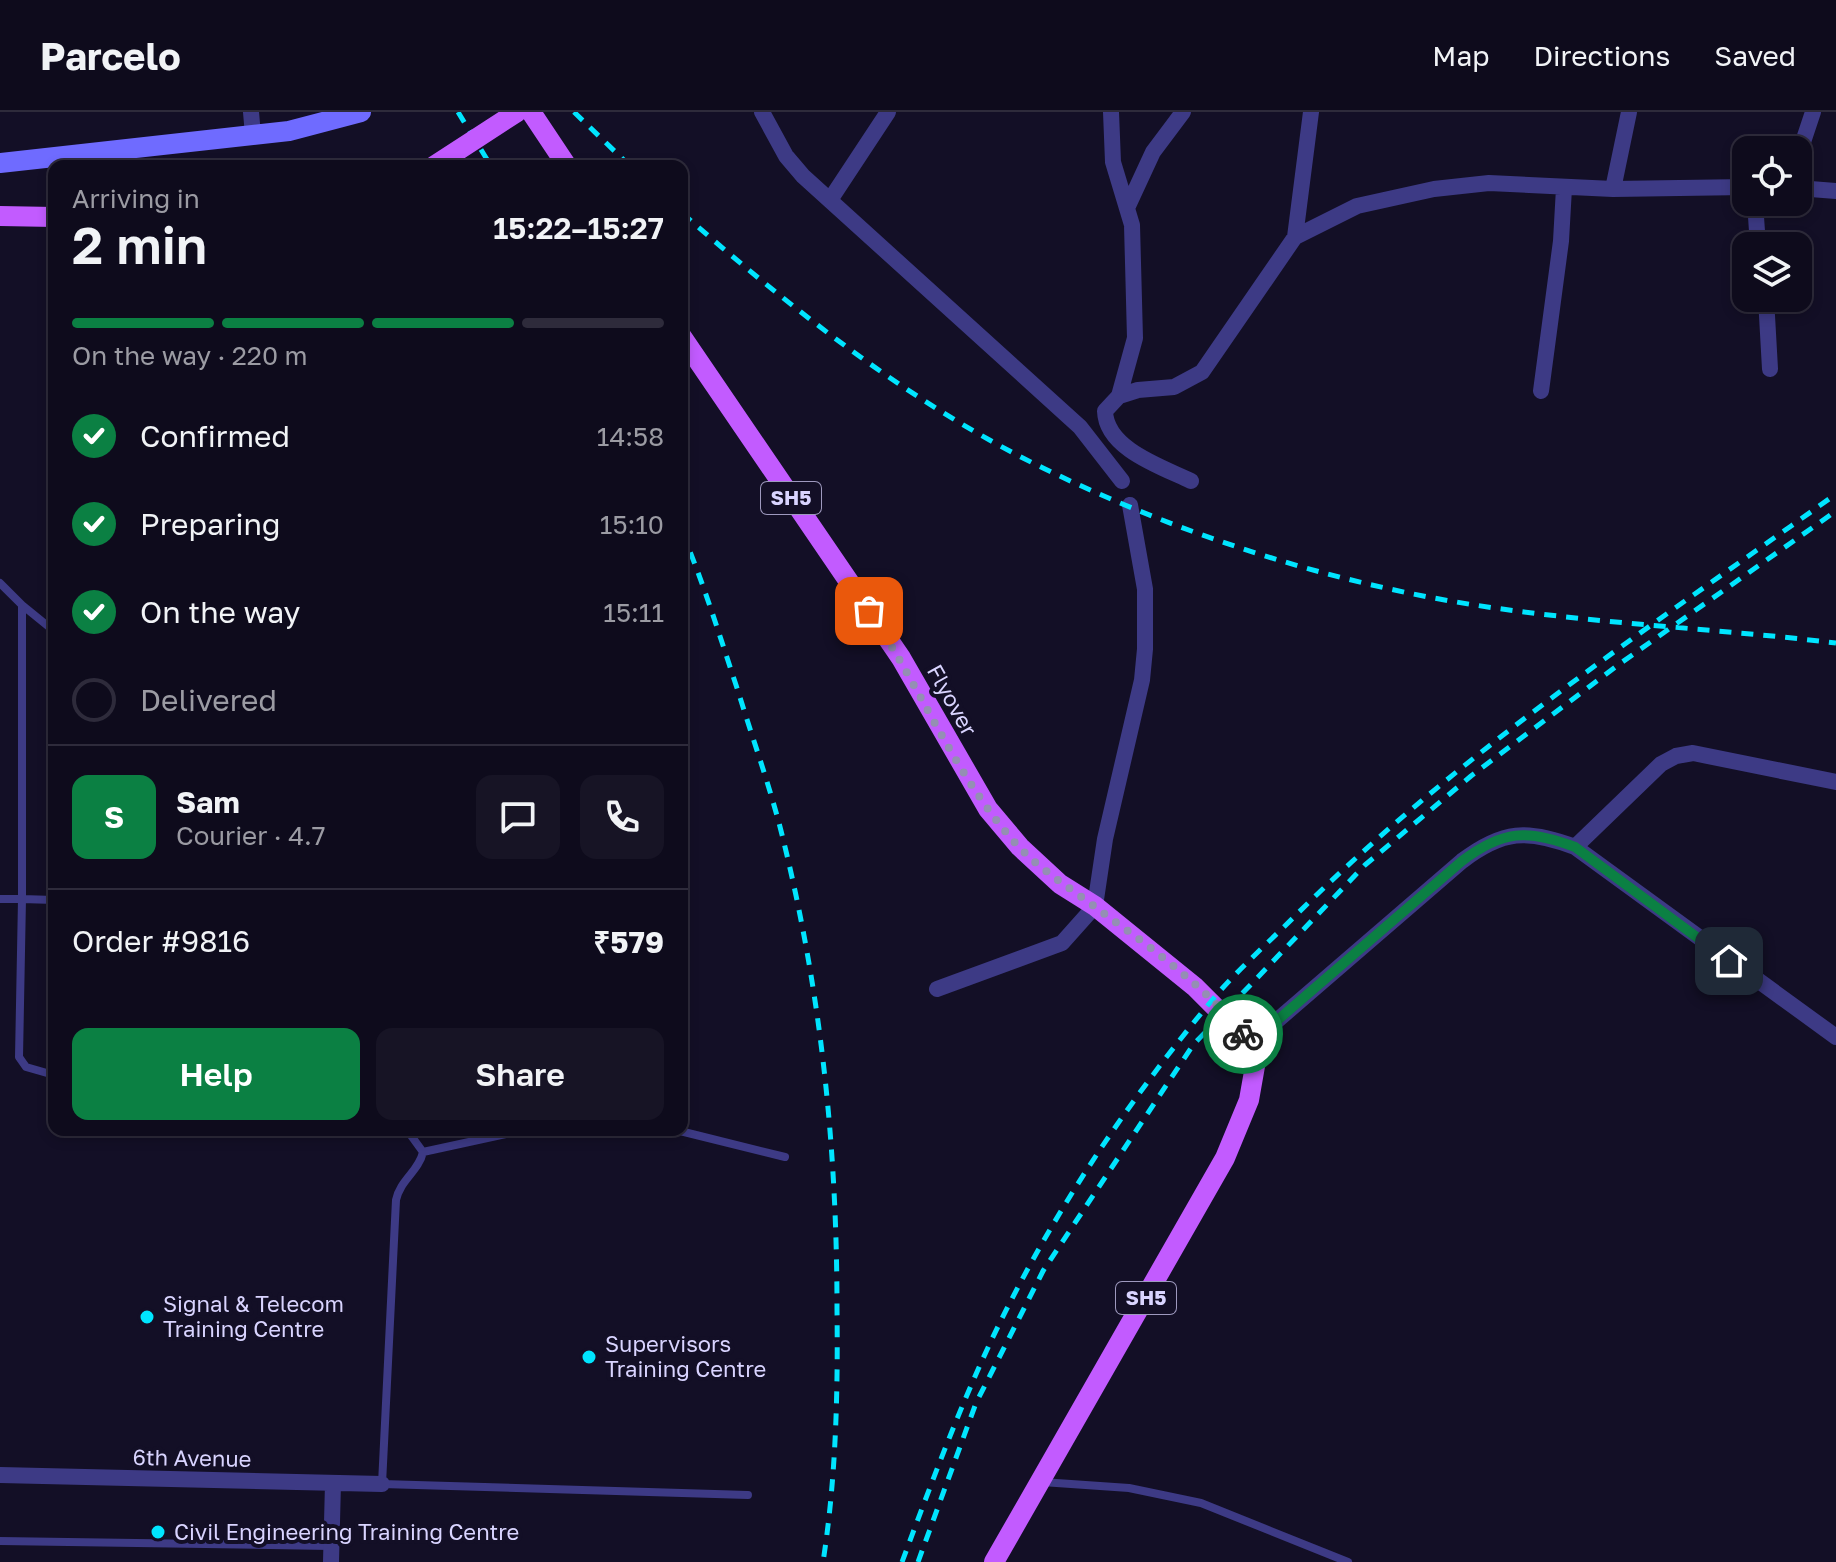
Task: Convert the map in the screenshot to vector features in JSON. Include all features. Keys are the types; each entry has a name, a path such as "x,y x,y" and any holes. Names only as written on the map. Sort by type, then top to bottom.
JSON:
{"main road":[{"path":"443,160 517,112"},
{"path":"531,112 563,160"},
{"path":"0,216 48,217"},
{"name":"Flyover","path":"688,346 901,658 988,809 1020,847 1050,875 1095,906"},
{"name":"SH5","path":"994,1562 1236,1137 1253,1083 1255,1066 1251,1043 1195,987 1095,906"}],"street":[{"path":"251,112 253,135"},
{"path":"0,163 289,131 361,112"},
{"path":"762,112 786,156 830,200 1080,427 1122,481"},
{"path":"830,200 888,112"},
{"path":"1111,112 1113,162 1128,206 1135,338 1119,396 1105,411 1112,432 1141,456 1191,481"},
{"path":"1128,206 1153,152 1183,112"},
{"path":"1119,396 1138,390 1174,387 1202,372 1295,237 1311,112"},
{"path":"1613,189 1629,112"},
{"path":"1805,136 1813,112"},
{"path":"1295,237 1357,206 1434,189 1489,183 1613,189 1732,187"},
{"path":"1541,391 1561,241 1564,188"},
{"path":"1812,189 1836,191"},
{"path":"1767,312 1770,369"},
{"path":"937,989 1062,943 1095,906 1105,839 1142,680 1145,649 1145,589 1130,505"},
{"path":"1575,847 1661,764 1676,756 1693,753 1836,782"},
{"path":"1251,1043 1486,843 1509,835 1530,834 1575,847 1836,1037"},
{"name":"6th Avenue","path":"0,1475 382,1484"},
{"path":"331,1554 333,1483"}],"lane":[{"path":"0,583 48,626"},
{"path":"22,605 19,1057 26,1067 48,1073"},
{"path":"0,899 48,900"},
{"path":"688,1133 785,1157"},
{"path":"411,1136 423,1152"},
{"path":"423,1152 496,1136"},
{"path":"423,1152 414,1170 400,1184 396,1200 382,1484 748,1495"},
{"path":"1042,1482 1129,1488 1201,1503 1348,1562"},
{"path":"0,1541 331,1554"}],"railway":[{"path":"458,112 487,160"},
{"path":"574,112 624,160"},
{"path":"688,218 810,319 946,415 1043,468 1169,523 1301,567 1445,600 1556,616 1836,643"},
{"path":"902,1562 980,1366 1040,1247 1124,1115 1219,992 1358,856 1489,746 1626,643 1836,494"},
{"path":"918,1562 976,1403 1043,1271 1193,1045 1365,865 1471,776 1618,665 1836,511"},
{"path":"688,547 712,611 775,808 798,904 818,1019 834,1193 837,1309 835,1436 823,1562"}],"way so far":[{"path":"869,611 901,658 988,809 1020,847 1060,884 1095,906 1195,987 1243,1034"}],"place":[{"name":"Signal & Telecom Training Centre","path":"147,1317"},
{"name":"Supervisors Training Centre","path":"589,1357"},
{"name":"Civil Engineering Training Centre","path":"158,1532"}],"route":[{"path":"1243,1034 1251,1043 1462,861 1486,843 1509,835 1549,837 1575,847 1729,961"}]}
